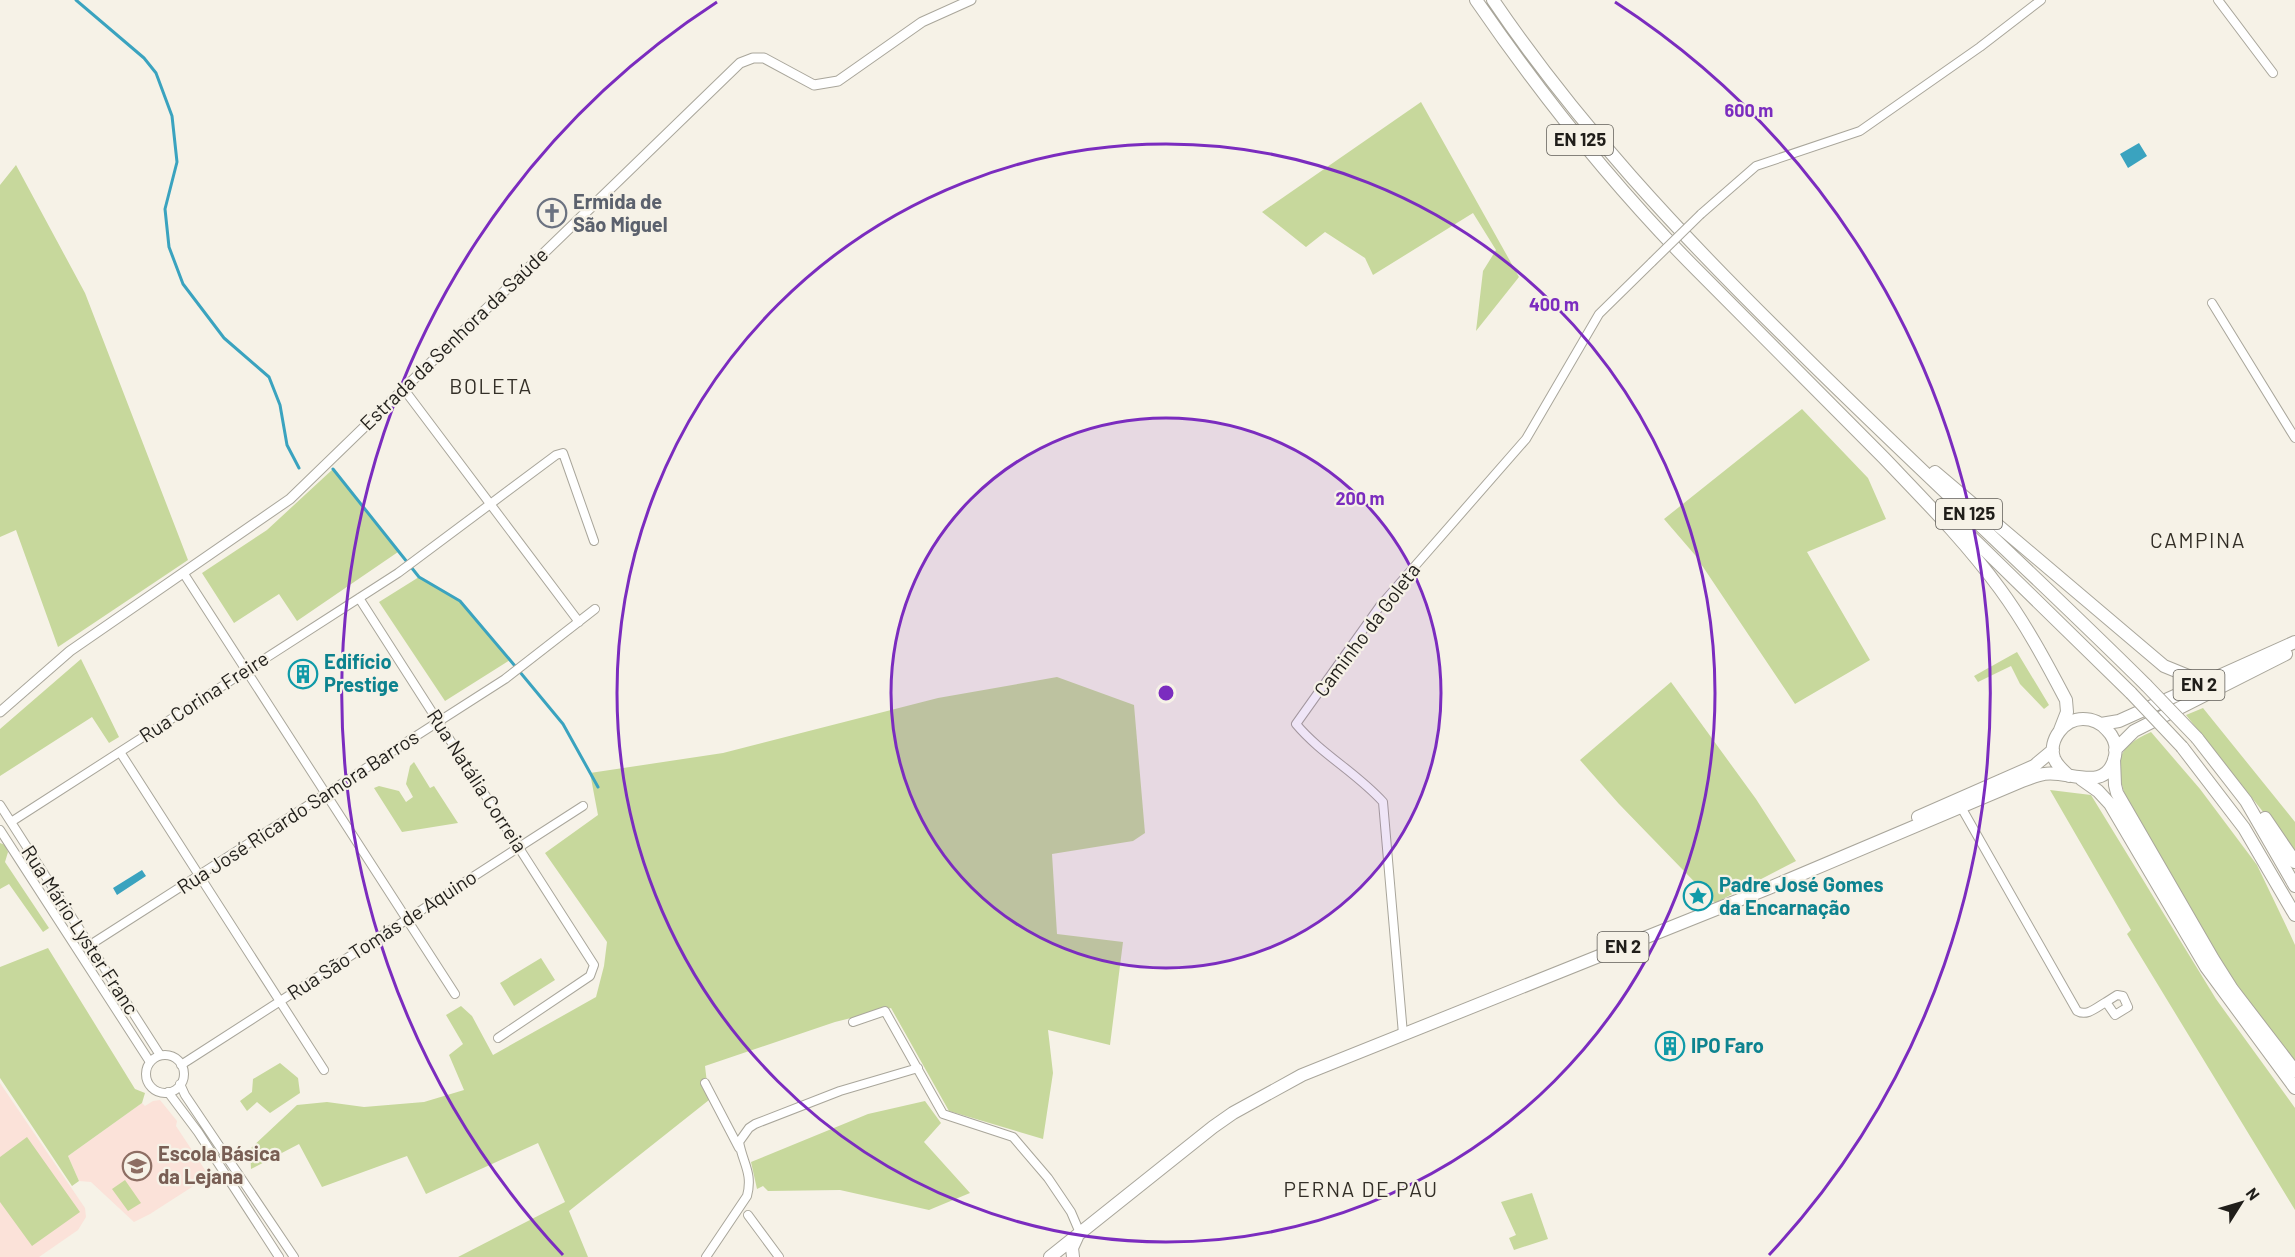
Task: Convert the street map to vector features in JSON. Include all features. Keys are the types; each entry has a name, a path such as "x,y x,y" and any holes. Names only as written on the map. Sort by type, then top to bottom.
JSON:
{"main road":[{"name":"EN 125","path":"1476,0 1541,91 1633,201 1696,270 1844,417 2131,693 2182,747 2244,828 2295,915"},
{"name":"EN 125","path":"1493,0 1550,79 1652,200 1791,344 2146,686 2197,738 2228,776"},
{"path":"1791,344 1957,492 2164,666 2182,675 2211,680"},
{"path":"1844,417 1953,530 2019,617 2068,706 2054,745 2056,762 2098,791 2110,804 2206,967 2295,1088"},
{"name":"EN 2","path":"1820,867 1899,826 2034,766 2054,745 2066,725 2074,721 2082,719 2101,724 2119,721 2295,642"},
{"name":"EN 2","path":"1051,1257 1233,1113 1302,1076 1820,867 2045,773 2096,777 2104,773 2115,754 2134,731 2295,650"},
{"path":"2101,724 2112,736 2117,793 2184,912 2232,988 2295,1071"},
{"path":"2228,776 2264,816 2295,862"},
{"path":"2228,776 2259,822 2295,886"},
{"path":"1073,1257 1072,1248 1079,1235"},
{"path":"1051,1257 1065,1257"}],"street":[{"name":"Estrada da Senhora da Saúde","path":"0,712 70,651 290,499 740,63 753,58 764,58 814,85 838,81 922,22 971,0"},
{"name":"Caminho da Goleta","path":"1403,1034 1383,802 1367,784 1307,738 1296,724 1380,606 1526,439 1599,314 1701,214 1756,166 1860,131 1980,47 2041,0"},
{"path":"2218,0 2273,73"},
{"path":"2212,303 2295,438"},
{"path":"403,388 579,622"},
{"name":"Rua Corina Freire","path":"11,822 401,571 556,455 563,453 594,541"},
{"path":"184,574 455,994"},
{"name":"Rua Natália Correia","path":"358,598 594,965 591,976 498,1038"},
{"name":"Rua José Ricardo Samora Barros","path":"90,945 508,677 595,609"},
{"path":"120,752 324,1070"},
{"name":"Rua Mário Lyster Franc","path":"0,805 160,1055"},
{"name":"Rua São Tomás de Aquino","path":"181,1065 583,806"},
{"path":"1961,807 2077,1011 2082,1014 2106,1002"},
{"name":"Rua Mário Lyster Franc","path":"0,830 150,1062"},
{"path":"853,1022 885,1011 943,1114 1013,1137 1029,1153 1071,1212 1079,1235"},
{"path":"160,1055 173,1057 181,1065 183,1076 180,1084 168,1092 156,1090 148,1083 146,1072 150,1062 160,1055"},
{"path":"741,1153 740,1142 749,1128 755,1124 840,1091 918,1068"},
{"path":"705,1083 741,1153 749,1172 750,1185 747,1196 706,1257"},
{"path":"180,1084 191,1104 294,1257"},
{"path":"168,1092 198,1132 279,1257"},
{"path":"748,1215 779,1257"}],"shaded area":[{"path":"0,1083 85,1208 86,1217 78,1230 39,1257 0,1257"},
{"name":"Escola Básica da Lejana","path":"160,1100 177,1121 176,1126 209,1176 134,1222 91,1182 79,1181 68,1156 142,1103 145,1106"}],"green space":[{"path":"1421,102 1519,277 1476,331 1483,271 1496,250 1473,213 1373,275 1365,258 1325,232 1306,247 1262,212"},
{"path":"16,165 85,293 188,560 58,647 16,530 0,537 0,185"},
{"path":"1802,409 1868,478 1886,519 1807,552 1870,660 1795,704 1695,555 1664,519"},
{"path":"333,469 398,552 297,621 279,594 234,623 202,573 267,530"},
{"path":"419,577 460,601 510,660 445,701 379,602"},
{"path":"2017,652 2049,705 2044,709 2020,684 2011,666 1978,682 1974,676"},
{"path":"81,659 119,737 109,743 92,717 0,776 0,729"},
{"path":"1057,677 1134,705 1145,833 1133,841 1052,854 1057,934 1123,942 1110,1045 1048,1030 1053,1073 1043,1139 949,1111 891,1008 835,1022 705,1066 709,1100 569,1211 588,1257 458,1257 565,1202 538,1143 426,1194 407,1156 322,1187 299,1144 251,1169 250,1149 297,1105 327,1102 364,1107 424,1102 464,1090 449,1055 463,1044 446,1015 461,1006 472,1016 493,1055 596,997 607,942 545,853 598,815 590,773 723,753 938,698"},
{"path":"1671,682 1756,799 1796,861 1715,903 1619,804 1580,760"},
{"path":"2203,708 2295,822 2295,852 2186,715"},
{"path":"2151,732 2200,789 2257,865 2295,945 2295,1063 2209,947 2125,795 2119,764 2121,756 2131,743"},
{"path":"414,762 430,788 434,786 458,823 402,832 374,788 379,786 399,791 406,802 413,797 406,784 410,766"},
{"path":"2050,790 2091,795 2216,999 2295,1108 2295,1210 2127,934 2131,930"},
{"path":"0,843 5,845 8,852 5,862 49,928 43,932 9,884 0,889"},
{"path":"48,948 135,1089 145,1093 142,1103 68,1156 79,1181 72,1186 0,1078 0,967"},
{"path":"541,958 555,980 514,1006 500,983"},
{"path":"280,1063 298,1078 300,1093 270,1113 257,1102 247,1111 240,1101 252,1092 253,1079"},
{"path":"925,1101 941,1123 924,1142 970,1193 929,1210 840,1190 768,1191 763,1186 757,1189 751,1162 868,1114"},
{"path":"27,1137 80,1212 32,1246 0,1202 0,1157"},
{"path":"125,1180 141,1203 128,1211 112,1189"},
{"path":"1532,1193 1548,1239 1514,1250 1509,1238 1516,1235 1501,1202"}],"water":[{"path":"2139,143 2147,156 2128,168 2120,154"},
{"path":"142,870 146,876 117,895 113,888"}],"waterway":[{"path":"76,0 144,58 156,73 172,116 177,162 165,209 169,247 183,284 224,338 269,377 280,405 287,445 299,468"},
{"path":"333,469 419,577 460,601 510,660 563,724 598,787"}],"place":[{"name":"Ermida de São Miguel","path":"552,213"},
{"name":"Edifício Prestige","path":"303,674"},
{"name":"Padre José Gomes da Encarnação","path":"1698,896"},
{"name":"IPO Faro","path":"1670,1046"},
{"name":"Escola Básica da Lejana","path":"137,1166"}],"district":[{"name":"BOLETA","path":"491,387"},
{"name":"CAMPINA","path":"2198,541"},
{"name":"PERNA DE PAU","path":"1361,1190"}]}
